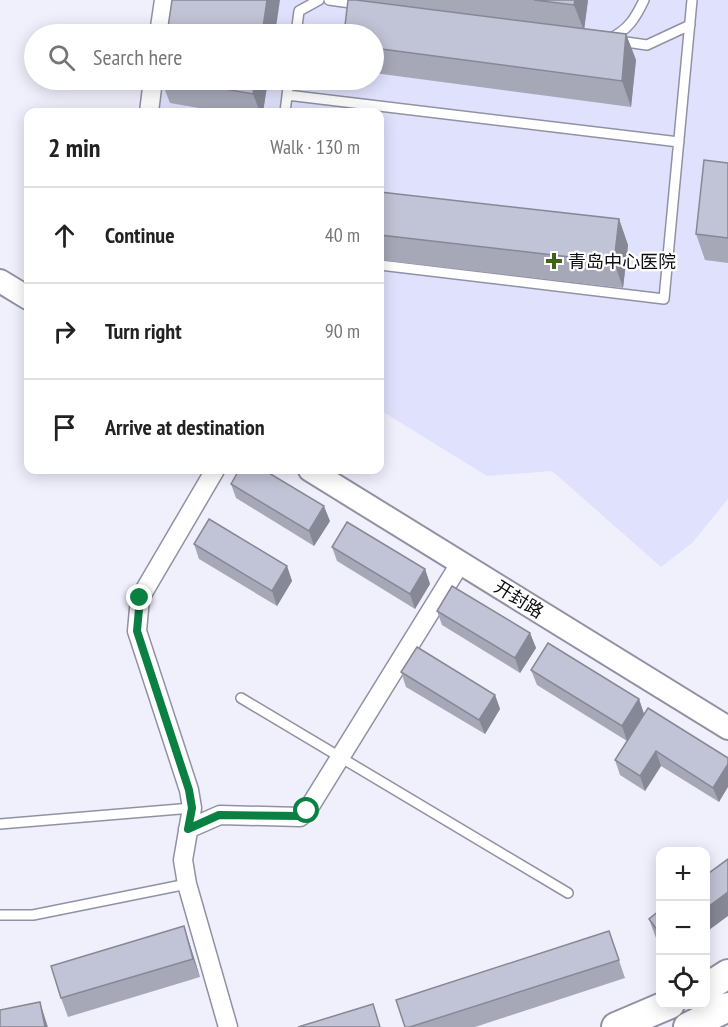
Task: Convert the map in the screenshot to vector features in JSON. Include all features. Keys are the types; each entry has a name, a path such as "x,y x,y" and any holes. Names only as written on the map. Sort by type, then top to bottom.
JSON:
{"main road":[{"path":"710,985 728,974"},
{"path":"688,1027 728,1007"},
{"path":"616,1027 660,1009"}],"street":[{"path":"160,24 164,0"},
{"path":"149,108 151,90"},
{"path":"0,281 24,296"},
{"path":"213,474 140,598 137,631 189,790 192,808 183,860 187,884 228,1027"},
{"name":"开封路","path":"317,474 728,728"},
{"path":"188,829 219,815 300,816 307,811 461,562"}],"lane":[{"path":"297,24 299,11 319,0"},
{"path":"329,0 364,5"},
{"path":"608,40 625,31 636,18 644,0"},
{"path":"384,265 664,299 692,0"},
{"path":"596,38 647,45 690,25"},
{"path":"285,108 288,90"},
{"path":"287,95 358,108"},
{"path":"384,111 679,142"},
{"path":"242,699 568,893"},
{"path":"0,824 192,808"},
{"path":"0,915 33,915 187,884"}],"shaded area":[{"name":"青岛中心医院","path":"175,0 728,0 728,499 692,543 661,567 552,471 487,476 384,412 384,108 158,108 160,90 384,90 384,24 171,24"}],"building":[{"path":"172,0 267,0 263,24 168,24"},
{"path":"348,0 356,0 626,34 622,81 384,49 384,24 345,24"},
{"path":"534,0 575,0 574,5"},
{"path":"230,90 254,90 253,94"},
{"path":"704,160 728,163 728,238 696,234"},
{"path":"384,192 619,219 614,262 384,235"},
{"path":"237,474 271,474 324,506 309,531 231,484"},
{"path":"209,519 287,566 272,591 194,544"},
{"path":"347,522 425,569 410,594 332,547"},
{"path":"452,586 530,633 515,658 437,611"},
{"path":"548,643 639,699 622,726 531,670"},
{"path":"417,647 495,695 479,720 401,672"},
{"path":"648,708 728,758 728,764 713,788 656,751 640,776 615,760"},
{"path":"728,859 728,892 710,905 710,901 710,872"},
{"path":"656,913 656,929 649,919"},
{"path":"184,926 193,959 61,998 51,966"},
{"path":"609,931 619,960 405,1027 396,1000"},
{"path":"40,1002 45,1027 0,1027 0,1010"},
{"path":"373,1004 380,1027 298,1027"}],"place":[{"name":"青岛中心医院","path":"554,261"}],"route":[{"path":"140,598 137,631 189,790 192,808 188,829 219,815 300,816 307,811"}]}
